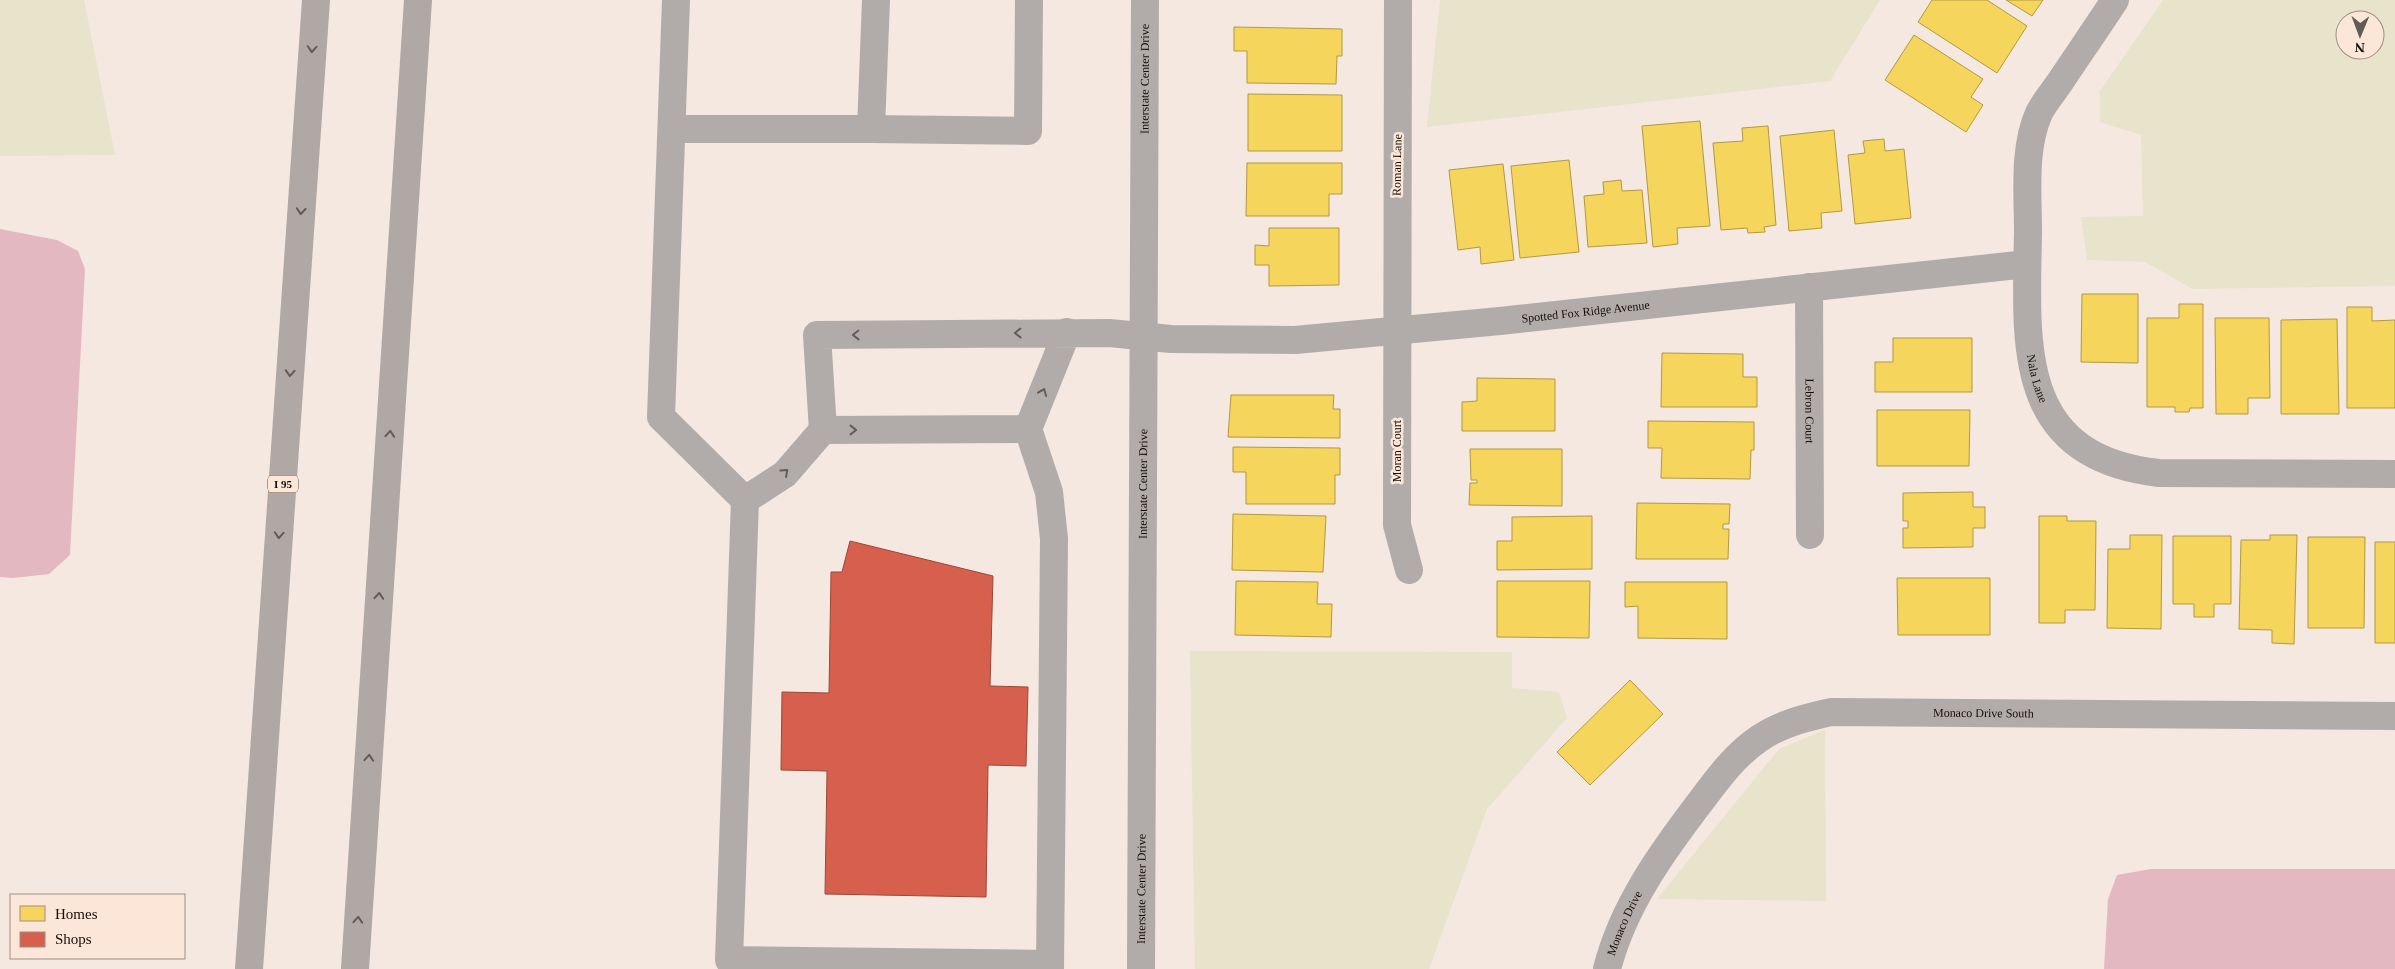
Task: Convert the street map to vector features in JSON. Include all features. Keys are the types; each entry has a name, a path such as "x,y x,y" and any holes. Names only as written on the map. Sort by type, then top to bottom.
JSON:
{"highway":[{"name":"I 95","path":"249,969 316,0"},
{"path":"355,969 418,0"}],"street":[{"path":"676,0 661,417 745,500 729,960 767,965 1050,966 1049,846 1054,704 1054,539 1049,492 1028,429 1067,332"},
{"path":"871,129 876,0"},
{"path":"672,129 1028,131 1029,0"},
{"name":"Interstate Center Drive","path":"1141,969 1145,0"},
{"name":"Roman Lane","path":"1397,331 1398,0"},
{"name":"Nala Lane","path":"2115,0 2039,113 2029,149 2028,347 2034,381 2046,409 2064,432 2087,451 2121,467 2159,473 2395,474"},
{"name":"Spotted Fox Ridge Avenue","path":"823,430 817,335 1109,332 1143,338 1295,340 1397,331 2027,264"},
{"name":"Lebron Court","path":"1809,287 1810,535"},
{"name":"Moran Court","path":"1397,331 1397,525 1409,570"},
{"path":"745,500 784,474 823,430 1028,429"},
{"name":"Monaco Drive South","path":"1646,881 1669,842 1729,764 1760,738 1784,725 1792,721 1831,712 2395,716"},
{"name":"Monaco Drive","path":"1608,969 1622,927 1646,881"}],"shaded area":[{"path":"0,0 84,0 115,155 0,156"},
{"path":"1440,0 1880,0 1830,81 1427,127"},
{"path":"2163,0 2395,0 2395,286 2193,289 2145,262 2087,260 2081,217 2143,216 2141,135 2100,122 2100,91"},
{"path":"0,229 57,240 78,251 85,269 70,555 49,574 13,578 0,577"},
{"path":"1190,651 1512,652 1512,688 1559,692 1567,718 1487,809 1429,969 1195,969"},
{"path":"1825,730 1826,901 1657,899 1779,749"},
{"path":"2151,869 2395,869 2395,969 2104,969 2108,899 2117,875"}],"building: Homes":[{"path":"1932,0 1987,0 2027,26 1997,73 1918,22"},
{"path":"2006,0 2043,0 2032,16"},
{"path":"1234,27 1342,29 1342,56 1337,56 1336,84 1247,83 1247,51 1234,51"},
{"path":"1914,35 1983,79 1971,97 1983,105 1966,132 1885,80"},
{"path":"1248,94 1342,95 1342,151 1248,151"},
{"path":"1700,121 1710,226 1677,228 1678,244 1653,247 1642,126"},
{"path":"1768,126 1776,225 1764,227 1765,232 1748,233 1747,228 1721,230 1713,143 1743,141 1742,128"},
{"path":"1834,130 1842,211 1821,213 1822,228 1789,231 1780,136"},
{"path":"1884,139 1885,151 1904,149 1911,218 1855,224 1848,155 1865,153 1863,141"},
{"path":"1569,160 1579,252 1520,258 1511,166"},
{"path":"1247,163 1342,163 1342,194 1329,194 1329,216 1246,216"},
{"path":"1503,164 1514,260 1481,264 1480,247 1458,250 1449,170"},
{"path":"1621,180 1622,191 1642,190 1647,243 1588,247 1584,196 1604,194 1603,182"},
{"path":"1269,228 1339,228 1339,285 1269,286 1269,265 1255,265 1255,245 1269,246"},
{"path":"2082,294 2138,294 2138,363 2081,362"},
{"path":"2179,304 2203,304 2203,408 2190,408 2189,412 2175,412 2175,407 2147,407 2147,318 2179,318"},
{"path":"2347,307 2372,307 2372,321 2395,320 2395,408 2347,408"},
{"path":"2215,318 2269,318 2270,398 2248,398 2248,414 2216,414"},
{"path":"2337,319 2339,414 2281,414 2281,320"},
{"path":"1893,338 1972,338 1972,392 1875,392 1875,362 1893,362"},
{"path":"1662,353 1743,354 1743,377 1757,377 1757,407 1661,407"},
{"path":"1477,378 1555,379 1555,431 1462,431 1462,402 1477,401"},
{"path":"1231,395 1334,395 1333,409 1340,409 1340,438 1228,437"},
{"path":"1877,410 1970,410 1969,466 1877,466"},
{"path":"1648,421 1754,422 1754,450 1751,450 1750,479 1661,478 1662,448 1648,448"},
{"path":"1233,447 1340,448 1340,475 1335,475 1335,504 1246,504 1246,472 1233,472"},
{"path":"1470,449 1562,449 1562,506 1469,505 1470,483 1477,483 1477,480 1471,480"},
{"path":"1973,492 1973,507 1985,507 1985,528 1973,528 1973,547 1903,548 1903,528 1908,528 1908,521 1903,521 1903,493"},
{"path":"1637,503 1730,504 1729,524 1723,524 1723,529 1729,529 1728,559 1636,559"},
{"path":"1233,514 1326,516 1323,572 1232,570"},
{"path":"1592,516 1592,569 1497,570 1497,541 1512,541 1512,517"},
{"path":"2039,516 2067,516 2067,521 2096,521 2095,610 2065,610 2065,623 2039,623"},
{"path":"2130,535 2162,535 2161,629 2107,628 2108,549 2130,549"},
{"path":"2270,535 2297,535 2294,644 2272,643 2272,630 2239,629 2241,540 2270,540"},
{"path":"2173,536 2231,536 2231,604 2214,604 2214,617 2194,617 2194,604 2173,604"},
{"path":"2308,537 2365,537 2364,628 2308,628"},
{"path":"2375,542 2395,542 2395,643 2375,643"},
{"path":"1897,578 1990,578 1990,635 1898,635"},
{"path":"1236,581 1318,582 1317,604 1332,604 1331,637 1235,635"},
{"path":"1497,581 1590,581 1589,638 1497,637"},
{"path":"1625,582 1727,582 1727,639 1638,638 1638,606 1625,607"},
{"path":"1630,680 1663,714 1590,785 1557,752"}],"building: Shops":[{"path":"850,541 993,576 990,686 1028,687 1026,766 988,765 986,897 825,894 827,771 781,770 782,692 829,693 831,572 842,572"}]}
